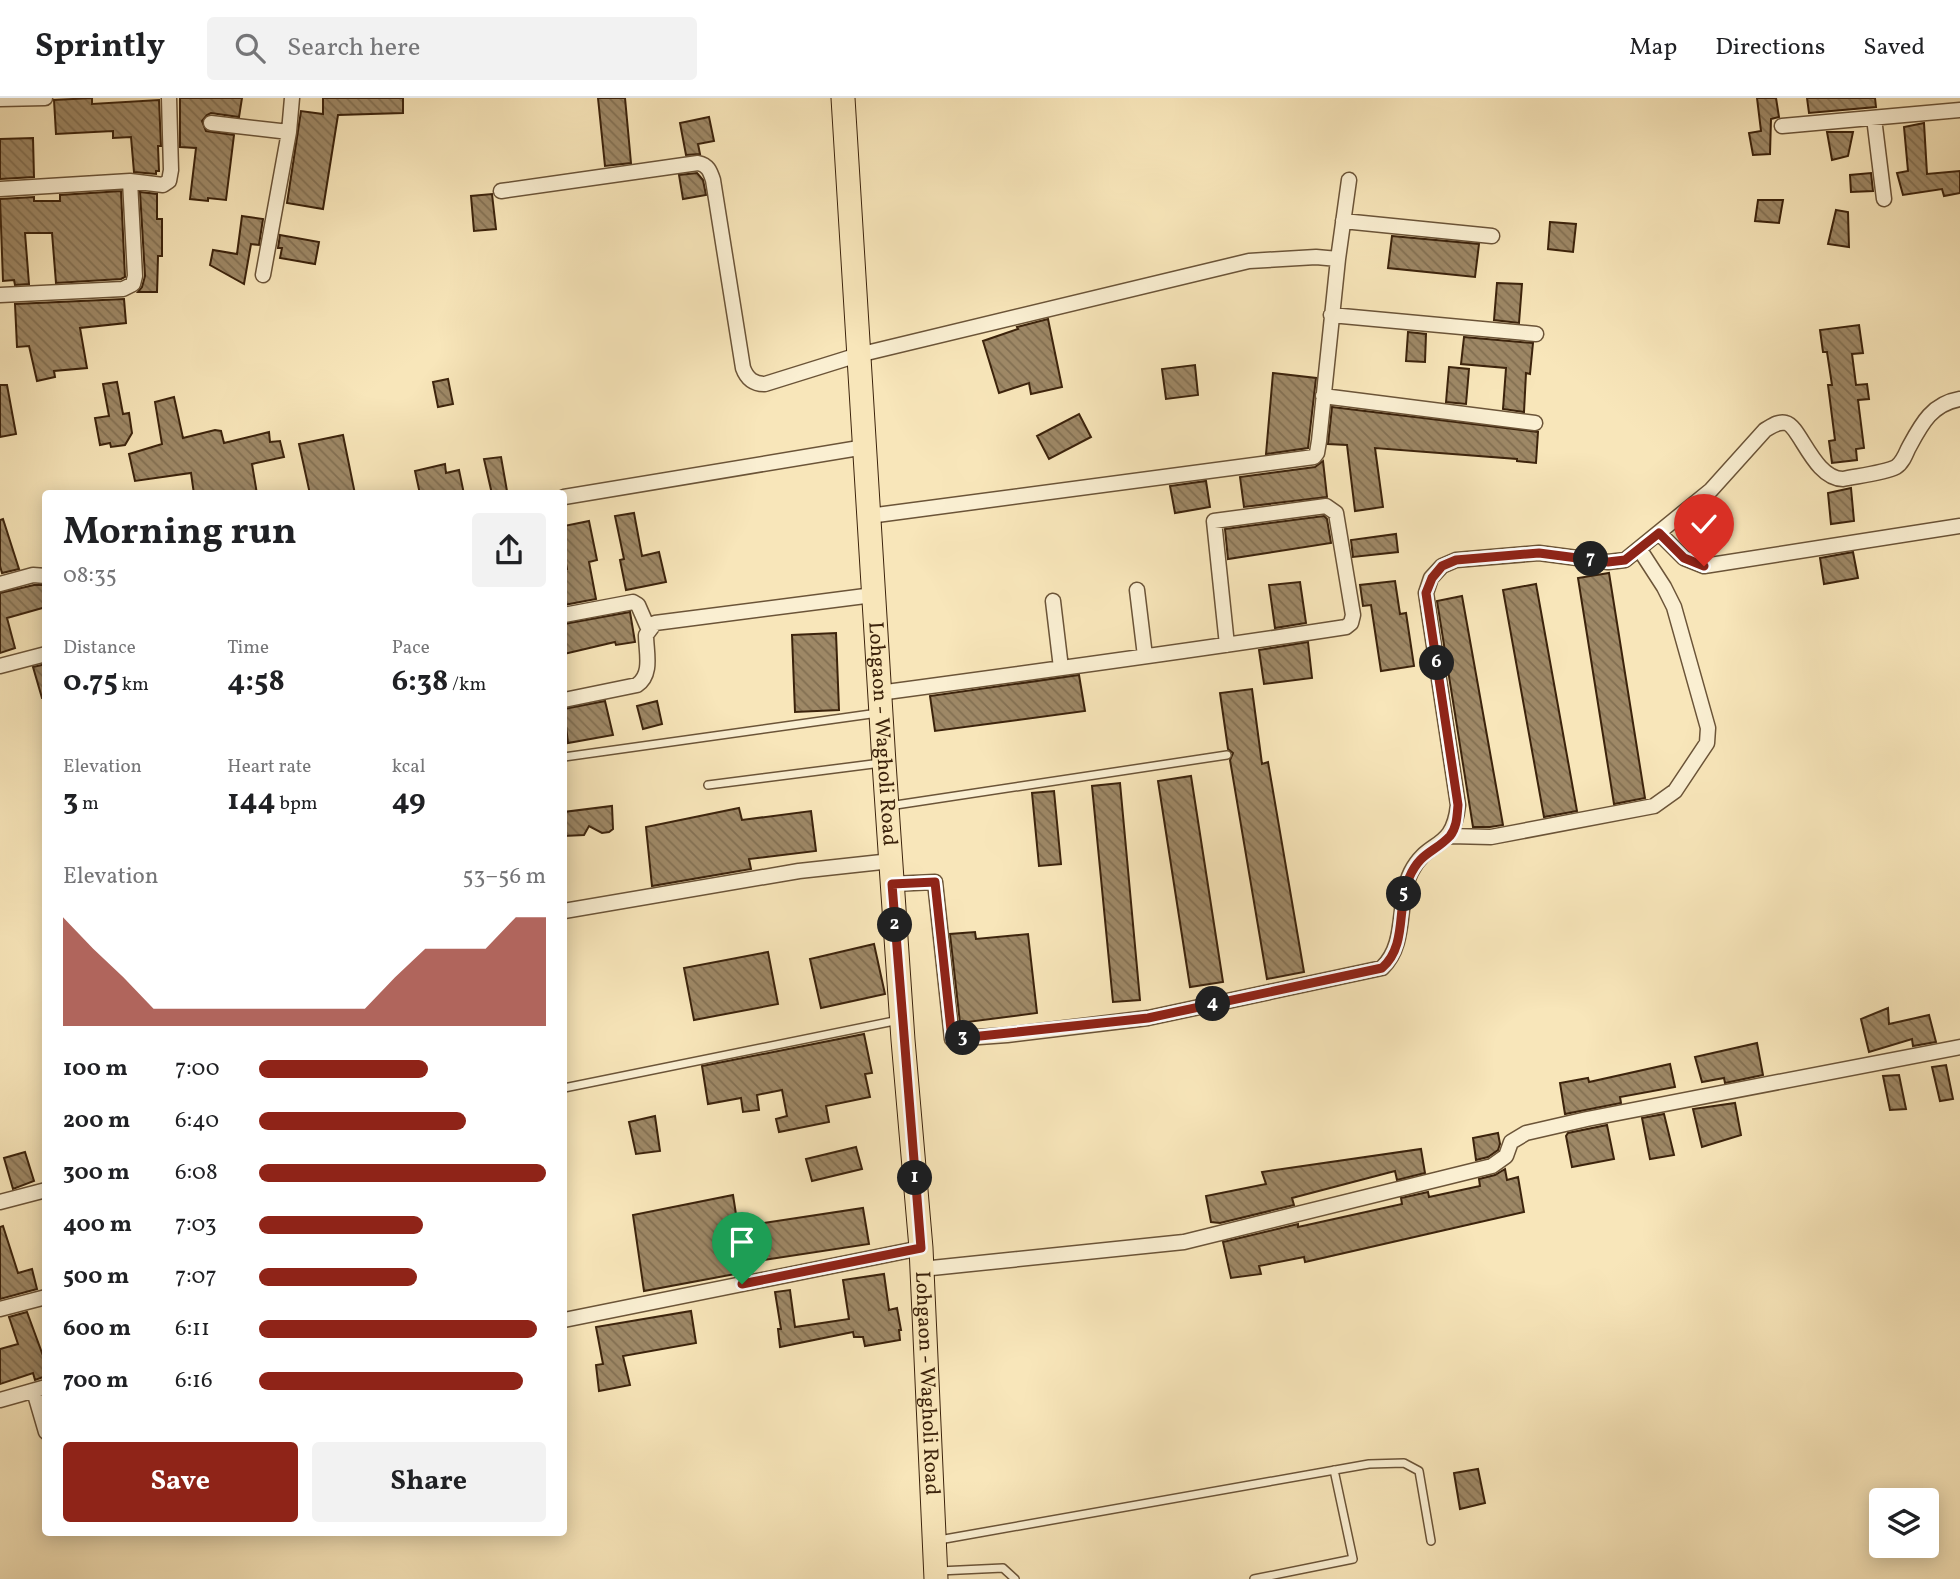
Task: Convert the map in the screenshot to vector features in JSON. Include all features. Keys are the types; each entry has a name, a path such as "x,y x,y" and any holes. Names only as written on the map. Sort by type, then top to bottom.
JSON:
{"main road":[{"name":"Lohgaon - Wagholi Road","path":"843,98 892,884 922,1258 935,1575"}],"street":[{"path":"0,99 45,98"},
{"path":"0,189 130,181 163,185 169,181 171,170 169,98"},
{"path":"263,275 289,132 292,98"},
{"path":"1782,126 1960,110"},
{"path":"1874,118 1884,199"},
{"path":"211,123 289,132"},
{"path":"500,191 704,164 710,170 713,180 746,376 756,384 765,384 858,355 1250,261 1316,257 1338,259"},
{"path":"869,516 1314,457 1319,441 1331,315 1349,180"},
{"path":"0,295 123,289 133,284 135,276 130,181"},
{"path":"1343,221 1492,236"},
{"path":"1331,315 1536,334"},
{"path":"1322,396 1535,423"},
{"path":"892,884 935,882 952,1039 1148,1018 1382,968 1392,959 1397,947 1406,885 1412,870 1422,856 1450,836 1456,824 1458,805 1426,593 1432,578 1442,566 1456,560 1539,553 1608,562 1625,560 1711,491 1765,430 1775,424 1785,422 1791,425 1827,475 1834,479 1843,479 1895,467 1903,460 1925,419 1948,401 1960,399"},
{"path":"567,496 864,447"},
{"path":"880,703 1061,668 1227,645 1346,627 1351,623 1353,615 1336,513 1325,506 1214,521 1227,645"},
{"path":"1659,533 1684,558 1704,566 1960,526"},
{"path":"1450,836 1491,837 1654,806 1675,791 1707,743 1708,728 1674,607 1640,550"},
{"path":"0,584 33,575 42,576"},
{"path":"1137,590 1145,656"},
{"path":"567,699 637,685 644,680 647,672 646,635 648,628 655,623 873,595"},
{"path":"1054,601 1061,668"},
{"path":"567,614 633,602 638,605 648,628"},
{"path":"0,666 42,655"},
{"path":"567,910 799,871 891,861"},
{"path":"567,1319 922,1258 1184,1242 1492,1166 1506,1156 1511,1142 1526,1133 1960,1047"},
{"path":"0,1202 42,1191"},
{"path":"0,1309 42,1298"},
{"path":"0,1400 40,1389"}],"lane":[{"path":"567,756 880,703"},
{"path":"887,806 1227,755"},
{"path":"708,785 884,763"},
{"path":"567,1087 902,1019"},
{"path":"933,1541 1369,1464 1404,1463 1419,1471 1431,1541"},
{"path":"1254,1579 1353,1559 1334,1470"},
{"path":"935,1575 1003,1568 1016,1579"}],"building":[{"path":"92,98 92,104 159,100 161,146 158,146 159,171 156,171 156,174 134,172 131,137 113,138 113,131 56,134 54,100"},
{"path":"180,98 242,98 239,117 211,113 202,121 206,131 234,135 226,200 190,199 196,148 180,147"},
{"path":"323,98 403,98 403,113 338,115 323,209 287,203 301,111 323,114"},
{"path":"598,98 625,98 631,163 605,166"},
{"path":"1757,98 1776,98 1779,117 1771,119 1770,154 1753,155 1749,133 1761,131"},
{"path":"1807,98 1875,98 1876,107 1809,113"},
{"path":"709,117 714,141 698,144 700,154 686,155 680,123"},
{"path":"1924,123 1927,174 1960,171 1960,193 1944,196 1942,189 1903,195 1897,173 1908,171 1904,127"},
{"path":"1827,132 1853,132 1848,156 1832,160"},
{"path":"33,138 34,177 0,179 0,139"},
{"path":"697,173 703,180 706,195 683,199 679,175"},
{"path":"1871,173 1873,191 1851,192 1850,175"},
{"path":"121,191 125,277 56,283 52,233 25,233 29,284 15,285 14,280 3,281 0,199 34,197 34,201 60,201 60,195"},
{"path":"140,192 157,194 157,219 162,219 162,256 158,256 157,292 138,292 145,276"},
{"path":"492,194 496,229 474,231 471,196"},
{"path":"1758,200 1783,200 1779,223 1755,221"},
{"path":"1836,210 1848,212 1849,247 1828,244"},
{"path":"242,216 263,219 259,245 251,244 244,284 210,265 213,250 237,254"},
{"path":"1550,222 1576,224 1573,252 1548,249"},
{"path":"280,235 319,242 315,264 280,258"},
{"path":"1392,236 1479,244 1475,277 1388,268"},
{"path":"1497,283 1522,284 1519,323 1494,320"},
{"path":"124,299 126,323 80,328 87,368 54,371 55,377 37,381 29,346 17,347 15,304"},
{"path":"1048,319 1062,387 1031,394 1029,383 999,393 983,341 1018,329 1017,327"},
{"path":"1859,325 1863,353 1852,354 1856,385 1867,384 1869,399 1858,400 1864,448 1856,449 1857,460 1832,463 1829,441 1835,440 1828,385 1832,385 1827,352 1823,352 1820,330"},
{"path":"1408,332 1426,334 1425,362 1406,361"},
{"path":"1464,337 1533,343 1530,374 1526,373 1524,412 1503,409 1506,368 1461,364"},
{"path":"1195,365 1198,395 1166,399 1162,369"},
{"path":"1449,367 1469,369 1466,404 1446,402"},
{"path":"1273,373 1316,378 1308,448 1266,454"},
{"path":"448,379 453,404 438,407 433,382"},
{"path":"117,382 123,414 129,413 132,433 125,445 111,447 110,443 100,445 95,418 109,416 103,384"},
{"path":"0,385 7,385 16,434 0,437"},
{"path":"174,397 183,438 215,430 221,431 224,443 269,432 270,442 280,441 284,457 252,464 256,490 193,490 191,473 135,481 129,454 162,444 155,402"},
{"path":"1332,407 1538,432 1536,463 1517,459 1375,448 1383,507 1355,511 1347,445 1328,444"},
{"path":"1079,414 1091,437 1049,459 1037,436"},
{"path":"343,435 354,490 309,490 299,444"},
{"path":"501,457 507,490 491,490 484,459"},
{"path":"1323,461 1327,497 1244,507 1240,477 1315,467"},
{"path":"445,464 446,473 459,470 463,490 419,490 415,471"},
{"path":"1206,481 1210,507 1175,513 1170,486"},
{"path":"1851,488 1854,521 1831,524 1828,493"},
{"path":"634,513 642,556 659,552 666,582 626,590 620,560 624,559 615,516"},
{"path":"1324,516 1327,519 1331,543 1228,559 1225,529"},
{"path":"3,519 19,569 2,573 0,520"},
{"path":"589,521 597,560 589,562 596,599 567,604 567,525"},
{"path":"1396,534 1398,552 1353,557 1351,540"},
{"path":"1853,552 1858,578 1824,584 1820,558"},
{"path":"1609,573 1645,798 1614,804 1578,578"},
{"path":"1395,581 1400,614 1406,613 1414,666 1381,671 1371,605 1363,606 1360,585"},
{"path":"1300,582 1306,623 1275,628 1269,585"},
{"path":"1536,584 1577,811 1544,817 1503,590"},
{"path":"42,585 42,608 7,618 15,648 0,653 0,593"},
{"path":"1462,596 1503,825 1490,827 1473,827 1437,601"},
{"path":"630,612 635,642 616,645 615,642 567,653 567,623"},
{"path":"836,633 839,710 795,712 792,635"},
{"path":"1308,642 1312,678 1264,684 1259,650"},
{"path":"42,665 42,698 33,667"},
{"path":"1079,675 1085,711 935,731 930,696"},
{"path":"1252,689 1262,764 1268,762 1304,972 1267,979 1230,760 1233,753 1228,749 1220,693"},
{"path":"605,701 613,735 568,743 567,708"},
{"path":"657,701 662,724 643,729 637,706"},
{"path":"1191,776 1223,982 1190,987 1158,781"},
{"path":"1120,783 1140,1000 1113,1002 1092,786"},
{"path":"1054,791 1061,864 1039,866 1032,793"},
{"path":"612,806 613,829 602,833 589,826 584,835 567,836 567,812"},
{"path":"739,808 742,820 811,811 816,851 749,859 751,869 652,886 646,827"},
{"path":"975,932 976,939 1028,934 1037,1013 960,1023 950,934"},
{"path":"874,944 885,994 821,1008 810,959"},
{"path":"768,952 778,1004 694,1020 684,968"},
{"path":"1888,1008 1889,1024 1929,1015 1936,1042 1913,1046 1912,1039 1869,1052 1861,1019"},
{"path":"864,1034 872,1073 865,1074 870,1097 826,1106 829,1122 779,1132 776,1119 787,1116 782,1090 757,1095 759,1110 743,1112 741,1098 708,1104 702,1066"},
{"path":"1757,1043 1763,1075 1725,1083 1724,1078 1702,1082 1695,1057"},
{"path":"1670,1064 1675,1087 1620,1097 1621,1103 1565,1114 1560,1083 1588,1078 1589,1082"},
{"path":"1946,1065 1953,1099 1940,1101 1932,1067"},
{"path":"1899,1075 1906,1109 1890,1110 1883,1076"},
{"path":"1735,1103 1741,1135 1702,1147 1693,1109"},
{"path":"1664,1114 1674,1155 1650,1159 1642,1118"},
{"path":"655,1116 660,1151 636,1154 629,1122"},
{"path":"1607,1125 1614,1159 1572,1167 1566,1136 1568,1133"},
{"path":"1498,1133 1498,1150 1488,1157 1476,1160 1473,1138"},
{"path":"856,1147 862,1169 812,1181 806,1159"},
{"path":"1421,1149 1425,1173 1397,1180 1395,1171 1292,1198 1294,1205 1220,1223 1211,1222 1206,1196 1266,1184 1262,1172"},
{"path":"25,1152 34,1181 13,1189 4,1158"},
{"path":"1505,1169 1507,1180 1518,1177 1524,1212 1305,1262 1304,1257 1259,1266 1261,1274 1231,1278 1223,1242 1402,1204 1401,1198 1428,1192 1429,1197 1480,1186 1479,1179"},
{"path":"733,1195 738,1227 863,1208 869,1244 744,1263 746,1272 644,1291 633,1215"},
{"path":"3,1226 18,1273 32,1269 37,1289 0,1299 0,1227"},
{"path":"884,1274 889,1310 897,1308 900,1340 865,1346 863,1337 854,1337 853,1332 780,1347 778,1329 781,1329 775,1292 790,1290 795,1327 849,1319 843,1280"},
{"path":"691,1311 696,1343 623,1356 630,1385 599,1391 596,1365 603,1364 596,1327"},
{"path":"27,1312 42,1353 42,1377 35,1380 33,1373 0,1384 0,1349 18,1344 9,1317"},
{"path":"1478,1469 1485,1503 1460,1509 1454,1473"}],"route":[{"path":"742,1284 921,1248 892,884 935,882 952,1039 1148,1018 1382,968 1392,959 1397,947 1406,885 1412,870 1422,856 1450,836 1456,824 1458,805 1426,593 1432,578 1442,566 1456,560 1539,553 1608,562 1625,560 1659,533 1684,558 1704,566"}]}
